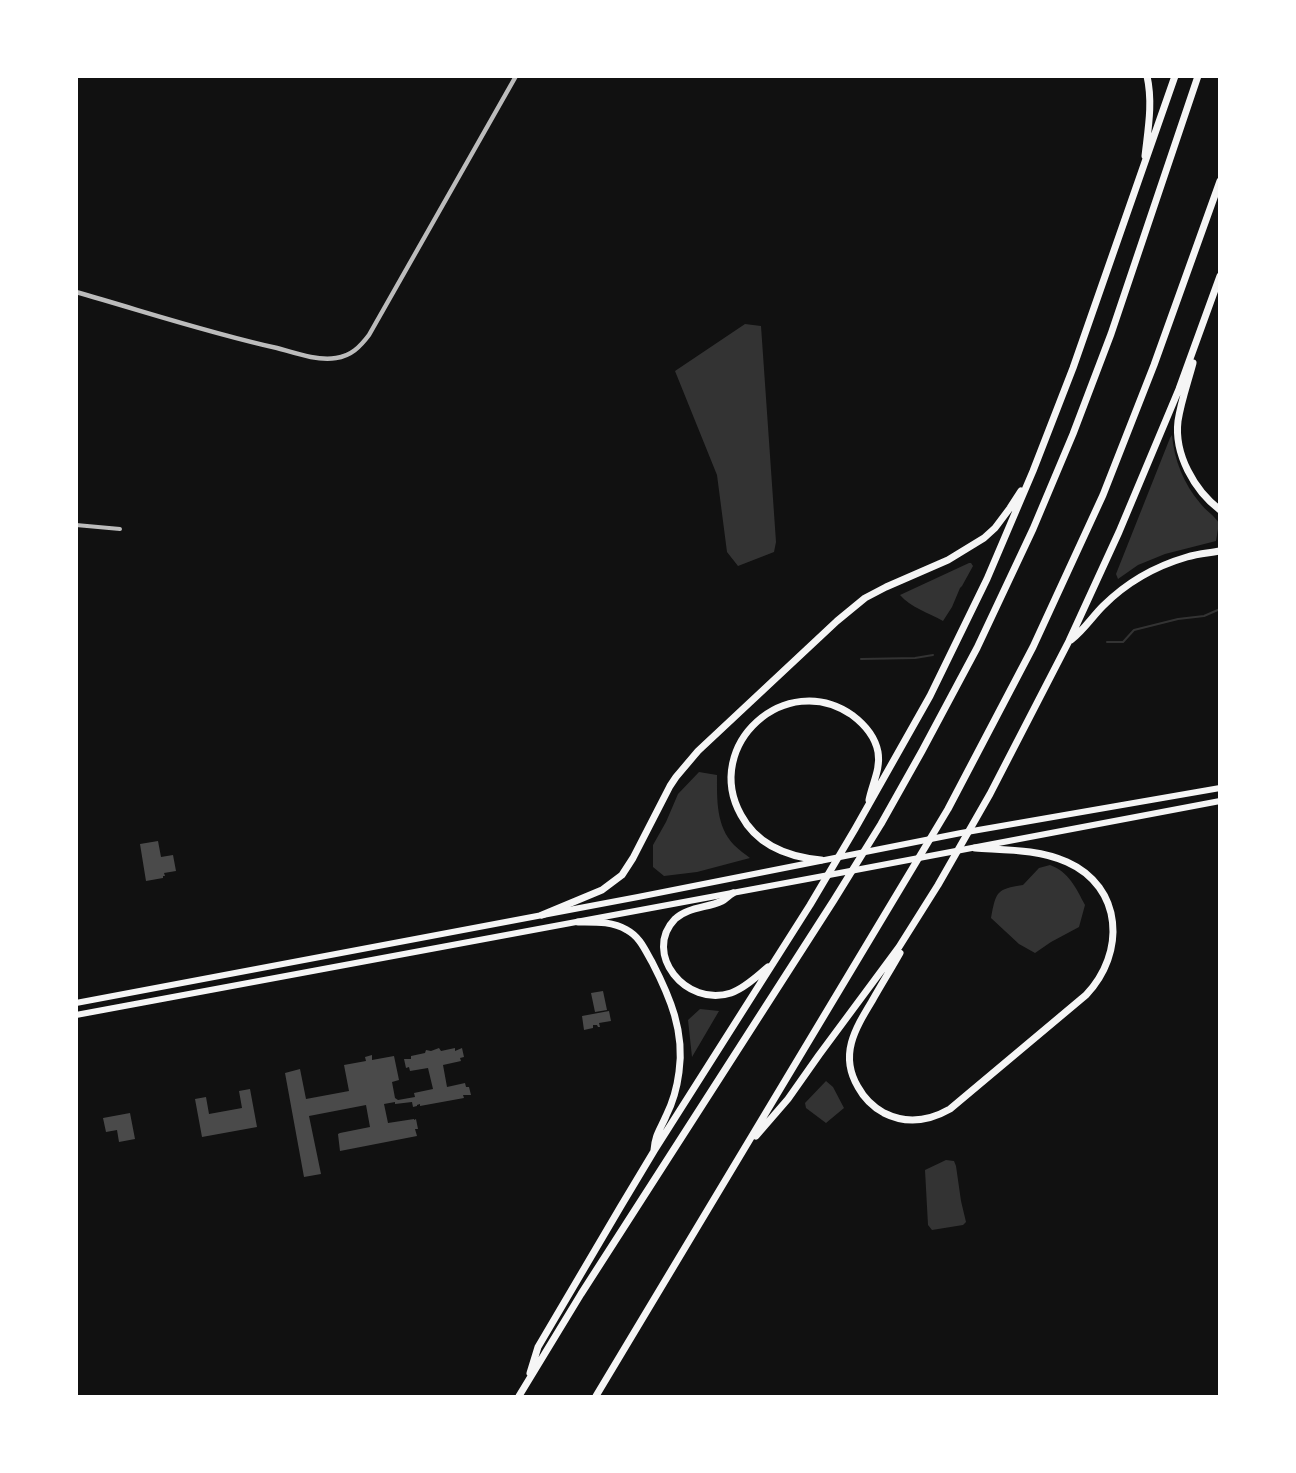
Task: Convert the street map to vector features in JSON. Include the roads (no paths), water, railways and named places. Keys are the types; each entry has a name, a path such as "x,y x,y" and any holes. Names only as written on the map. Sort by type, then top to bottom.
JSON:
{"highway":[{"path":"1144,167 1150,106 1147,76"},
{"path":"526,1384 538,1347 654,1151 810,905 930,696 987,579 1034,471 1073,369 1175,76"},
{"path":"519,1396 599,1266 834,900 922,751 971,658 1033,529 1073,434 1111,334 1198,76"},
{"path":"596,1396 948,809 1033,647 1103,495 1154,365 1220,181"},
{"path":"975,848 1045,855 1067,862 1084,872 1100,890 1110,910 1113,933 1110,956 1100,978 1086,994 958,1103 931,1118 913,1120 898,1118 886,1114 870,1102 859,1089 853,1076 850,1053 858,1023 985,804 1069,641 1119,532 1179,389 1220,276"},
{"path":"1205,319 1179,414 1178,440 1186,467 1195,483 1206,498 1220,510"},
{"path":"542,915 602,890 622,875 670,786 698,751 837,621 865,598 886,586 948,560 984,538 1010,508 1034,471"},
{"path":"1069,641 1081,632 1103,606 1122,589 1143,576 1166,564 1190,556 1220,551"},
{"path":"821,860 786,853 762,840 745,823 736,806 731,777 735,755 746,733 754,724 765,714 779,707 809,701 833,705 858,720 868,730 878,752 878,771 870,792 867,809"},
{"path":"76,1003 638,897 972,831 1220,788"},
{"path":"76,1015 1220,801"},
{"path":"733,893 721,901 682,914 674,921 668,929 664,945 671,972 682,984 695,992 712,996 730,993 741,988 774,961"},
{"path":"743,1152 788,1100 918,919"},
{"path":"578,922 613,924 637,937 664,985 673,1008 680,1040 680,1070 675,1095 655,1138 654,1151"}],"street":[{"path":"76,292 251,342 321,358 348,355 358,348 369,335 516,76"},
{"path":"76,525 120,529"}],"waterway":[{"path":"1107,642 1123,642 1134,630 1178,619 1204,616 1220,609"},
{"path":"861,659 915,658 933,655"}]}
